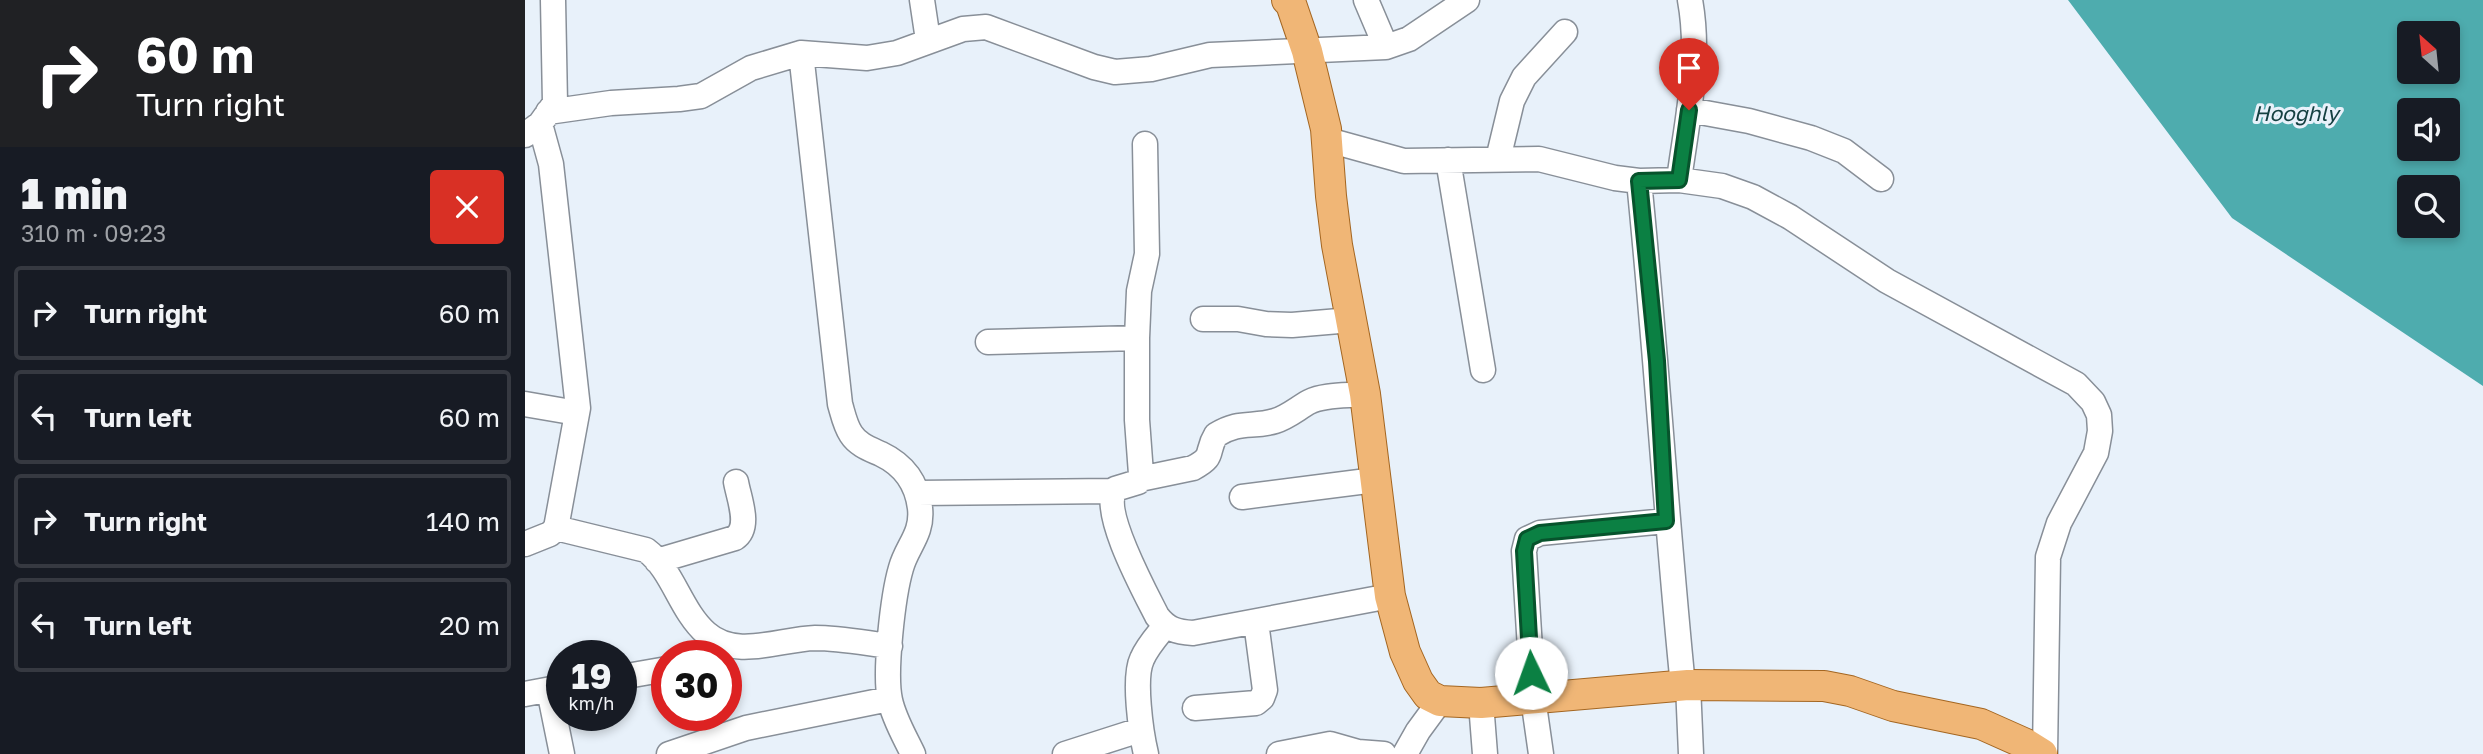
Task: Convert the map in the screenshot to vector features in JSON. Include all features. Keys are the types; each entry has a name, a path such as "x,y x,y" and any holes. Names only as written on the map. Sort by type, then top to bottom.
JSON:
{"main road":[{"path":"1287,0 1291,4 1307,51 1328,140 1337,245 1365,394 1390,596 1405,652 1418,681 1428,695 1440,701 1481,703 1686,686 1824,686 1850,691 1893,706 1980,724 2006,743 2044,754"}],"street":[{"path":"538,124 555,103 553,0"},
{"path":"922,0 928,40"},
{"path":"1366,0 1386,47"},
{"path":"538,124 611,103 701,96 751,68 801,53 867,58 897,53 963,29 986,27 1094,68 1115,72 1151,69 1210,55 1386,47 1409,39 1467,0"},
{"path":"1679,180 1695,52 1690,0"},
{"path":"1498,159 1512,101 1524,77 1565,32"},
{"path":"801,53 840,404 852,435 864,446 901,466 916,493 920,510 916,538 900,572 890,646 890,699 913,754"},
{"path":"1689,110 1749,121 1811,138 1844,151 1881,179"},
{"path":"525,544 550,534 556,528 577,414 551,164 538,124"},
{"path":"1328,140 1404,160 1539,159 1597,174 1639,181 1679,180 1722,186 1753,197 1790,217 1887,281 2076,384 2093,402 2099,415 2100,431 2096,453 2059,523 2048,557 2044,754"},
{"path":"1140,479 1137,338 1139,291 1147,254 1145,144"},
{"path":"1448,160 1483,370"},
{"path":"1639,181 1657,361 1666,521 1686,686 1691,754"},
{"path":"1203,318 1292,325 1352,320"},
{"path":"988,342 1137,338"},
{"path":"916,493 1114,491 1140,479 1193,468 1208,459 1216,435 1234,425 1279,420 1322,398 1365,394"},
{"path":"525,404 577,414"},
{"path":"1242,497 1375,481"},
{"path":"657,561 740,535 744,526 736,482"},
{"path":"1114,491 1113,509 1122,541 1157,617 1165,626 1177,632 1192,633 1390,596"},
{"path":"1541,754 1533,698 1524,551 1527,539 1540,533 1666,521"},
{"path":"556,528 646,550 657,561 705,640"},
{"path":"1195,708 1256,703 1262,698 1265,690 1255,622"},
{"path":"1146,754 1140,730 1139,668 1142,658 1165,626"},
{"path":"742,648 819,638 890,646"},
{"path":"525,694 546,691"},
{"path":"682,752 746,728 890,699"},
{"path":"1405,754 1440,701"},
{"path":"1481,703 1485,754"},
{"path":"1065,754 1140,730"},
{"path":"560,731 562,754"},
{"path":"1279,754 1330,744 1357,752 1384,754"}],"water":[{"name":"Hooghly","path":"2068,0 2483,0 2483,386 2232,218"}],"route":[{"path":"1531,673 1524,551 1527,539 1540,533 1666,521 1657,361 1639,181 1679,180 1689,110"}]}
